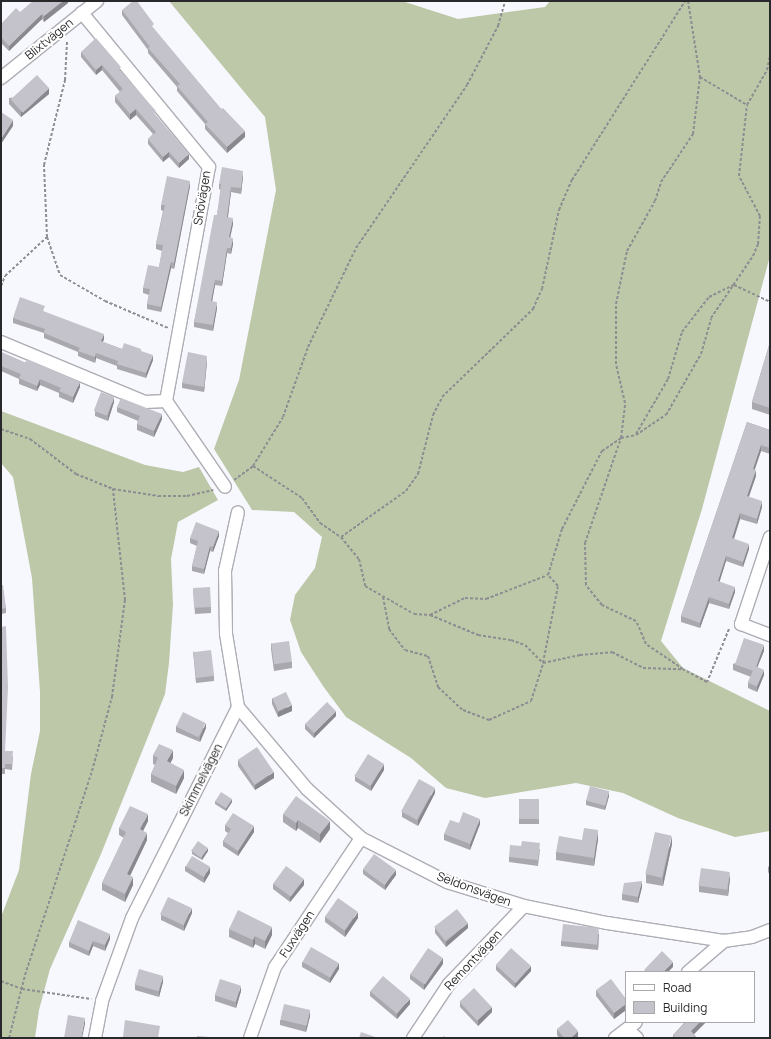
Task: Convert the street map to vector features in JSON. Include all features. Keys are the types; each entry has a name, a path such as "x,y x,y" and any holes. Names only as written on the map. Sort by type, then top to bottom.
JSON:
{"street":[{"name":"Blixtvägen","path":"1,78 97,1"},
{"name":"Snövägen","path":"82,13 209,167 166,401"},
{"path":"1,342 145,402 166,401 225,487"},
{"path":"238,512 225,571 226,634 238,707"},
{"path":"770,537 740,624 770,635"},
{"name":"Seldonsvägen","path":"238,707 307,789 361,838 447,882 524,906 607,924 724,941 752,936 770,930"},
{"name":"Skimmelvägen","path":"95,1038 102,1001 132,918 238,707"},
{"name":"Fuxvägen","path":"250,1038 275,967 361,838"},
{"name":"Remontvägen","path":"414,1038 449,984 524,906"},
{"path":"689,971 724,941"},
{"path":"615,1038 632,1026 637,1038"}],"path":[{"path":"1,429 30,439 76,474 114,490 158,496 187,496 225,487 253,466 283,417 308,347 356,248 467,85 498,26 505,1"},
{"path":"341,537 406,491 418,474 433,415 442,397 533,309 542,289 559,210 572,180 685,1"},
{"path":"688,1 700,77 693,134 661,182 656,201 627,251 616,304 616,364 625,403 621,438 585,543 586,585 602,605 636,621 646,644 683,669 707,682 730,626 740,624"},
{"path":"68,24 65,80 44,165 47,237 60,275 105,301 178,332"},
{"path":"548,575 562,529 602,451 621,438 636,435 666,415 701,354 711,318 753,256 758,244 760,216 739,176 747,104 767,70 770,56"},
{"path":"700,77 747,104"},
{"path":"1,286 5,276 47,237"},
{"path":"734,285 770,302"},
{"path":"636,435 668,379 682,332 709,297 734,285"},
{"path":"253,466 302,498 320,523 341,537 358,559 365,586 414,614 430,616 478,635 511,640 525,646 543,663"},
{"path":"9,1038 22,989 92,771 112,698 124,600 114,490"},
{"path":"383,597 389,629 405,650 428,656 438,687 463,710 489,720 531,701 543,663 558,586 548,575"},
{"path":"430,616 465,598 486,599 548,575"},
{"path":"543,663 580,655 612,652 643,668 683,669"},
{"path":"1,981 22,989 102,1001"}],"green space":[{"path":"169,1 402,1 458,19 545,7 550,1 770,1 770,256 702,509 661,641 683,668 770,711 770,831 735,837 678,818 623,793 576,783 485,798 446,788 411,758 346,717 323,686 301,652 290,620 295,595 315,568 322,537 294,512 252,510 214,449 239,380 276,190 265,117"},
{"path":"1,411 145,465 183,472 199,467 218,500 178,522 171,559 173,604 169,663 165,694 101,854 50,969 39,1010 35,1038 1,1038 1,917 19,870 31,774 40,731 40,692 32,578 13,477 1,463"}],"building":[{"path":"33,1 63,1 44,16 42,14 9,46 1,37 1,24 16,8 20,12"},
{"path":"133,1 137,1 154,24 152,26 221,109 223,108 245,131 227,147 205,124 208,122 177,86 180,84 148,48 150,47 122,10"},
{"path":"96,38 121,67 119,69 156,111 154,113 189,154 179,163 169,152 163,157 148,139 156,132 136,109 130,114 115,96 123,89 102,65 96,70 81,52"},
{"path":"37,75 49,88 23,113 11,100"},
{"path":"1,112 13,120 1,139"},
{"path":"222,167 243,171 241,188 231,187 227,217 233,218 229,237 233,238 231,248 227,248 222,281 215,280 211,301 217,302 213,325 194,322 214,215 217,215 221,184 219,184"},
{"path":"167,176 190,181 174,263 171,262 161,307 147,304 150,289 143,288 148,265 159,267 163,245 156,244 165,205 161,205"},
{"path":"20,297 45,306 43,311 104,334 101,341 122,349 124,343 153,355 146,373 117,364 118,361 96,353 95,357 78,351 80,348 44,333 45,329 13,318"},
{"path":"770,342 770,408 752,402"},
{"path":"1,352 25,363 27,359 80,382 73,397 59,391 61,388 40,379 37,386 19,378 21,374 1,366"},
{"path":"188,352 207,356 204,387 182,383"},
{"path":"101,392 114,397 107,416 94,411"},
{"path":"121,398 162,414 154,431 137,424 140,416 117,407"},
{"path":"747,422 770,430 770,448 761,445 753,469 756,470 747,496 762,501 757,519 740,513 732,538 749,544 743,562 726,556 718,581 735,587 729,604 709,597 700,623 681,616"},
{"path":"196,522 219,531 213,547 210,546 204,569 192,566 198,541 190,538"},
{"path":"1,585 3,585 6,608 1,609"},
{"path":"210,587 211,607 194,608 193,588"},
{"path":"6,626 8,688 5,751 13,751 12,764 5,764 5,768 2,768 1,776 1,627"},
{"path":"744,638 764,645 755,671 735,664"},
{"path":"289,641 292,662 274,664 271,644"},
{"path":"211,650 214,676 196,678 193,652"},
{"path":"755,666 764,670 757,687 748,682"},
{"path":"286,692 292,705 278,711 272,698"},
{"path":"327,702 336,711 314,733 305,724"},
{"path":"183,712 205,723 198,737 176,726"},
{"path":"159,744 173,750 167,761 184,770 176,786 151,774 158,758 153,755"},
{"path":"257,747 274,772 255,785 238,760"},
{"path":"368,754 384,764 370,786 354,776"},
{"path":"419,779 435,788 417,820 401,811"},
{"path":"590,786 609,791 605,806 586,800"},
{"path":"221,792 232,799 226,808 215,801"},
{"path":"296,796 330,821 320,834 298,820 296,823 283,814"},
{"path":"519,799 539,799 539,819 519,819"},
{"path":"130,806 148,814 140,829 147,833 127,874 133,877 125,894 102,883 126,832 119,828"},
{"path":"463,812 480,819 470,844 444,834 450,820 459,823"},
{"path":"233,813 254,826 238,851 223,841 231,829 225,825"},
{"path":"584,828 598,830 594,858 556,852 559,836 582,840"},
{"path":"655,832 672,836 662,878 645,874"},
{"path":"198,841 208,848 201,858 191,851"},
{"path":"522,841 540,843 538,860 509,857 510,845 521,846"},
{"path":"374,854 396,870 385,885 363,869"},
{"path":"192,856 210,867 204,877 186,866"},
{"path":"286,866 304,879 291,897 273,884"},
{"path":"701,868 730,872 727,890 698,886"},
{"path":"642,881 638,897 622,894 624,883"},
{"path":"168,897 192,908 184,925 160,914"},
{"path":"338,898 358,912 344,931 325,917"},
{"path":"457,909 468,923 445,941 434,927"},
{"path":"238,910 272,927 265,941 255,936 253,940 229,929"},
{"path":"78,920 110,934 105,945 93,941 89,951 69,942"},
{"path":"563,924 599,928 597,945 561,941"},
{"path":"311,947 339,963 330,978 302,962"},
{"path":"428,948 443,958 425,985 410,975"},
{"path":"511,948 531,966 516,983 496,965"},
{"path":"662,951 673,962 664,971 644,970"},
{"path":"139,969 163,976 159,991 135,984"},
{"path":"383,976 410,998 397,1014 370,991"},
{"path":"220,979 241,986 236,1002 215,995"},
{"path":"611,979 625,998 625,1005 614,1013 596,990"},
{"path":"474,988 492,1007 477,1021 459,1002"},
{"path":"284,1004 310,1010 307,1026 280,1020"},
{"path":"68,1015 85,1018 81,1038 64,1038"},
{"path":"125,1020 160,1026 158,1038 123,1037"},
{"path":"568,1020 578,1031 571,1038 564,1038 557,1029"},
{"path":"685,1023 699,1023 691,1031 697,1038 676,1038 673,1035"},
{"path":"361,1032 378,1038 359,1038"},
{"path":"197,1036 223,1038 197,1038"}]}
